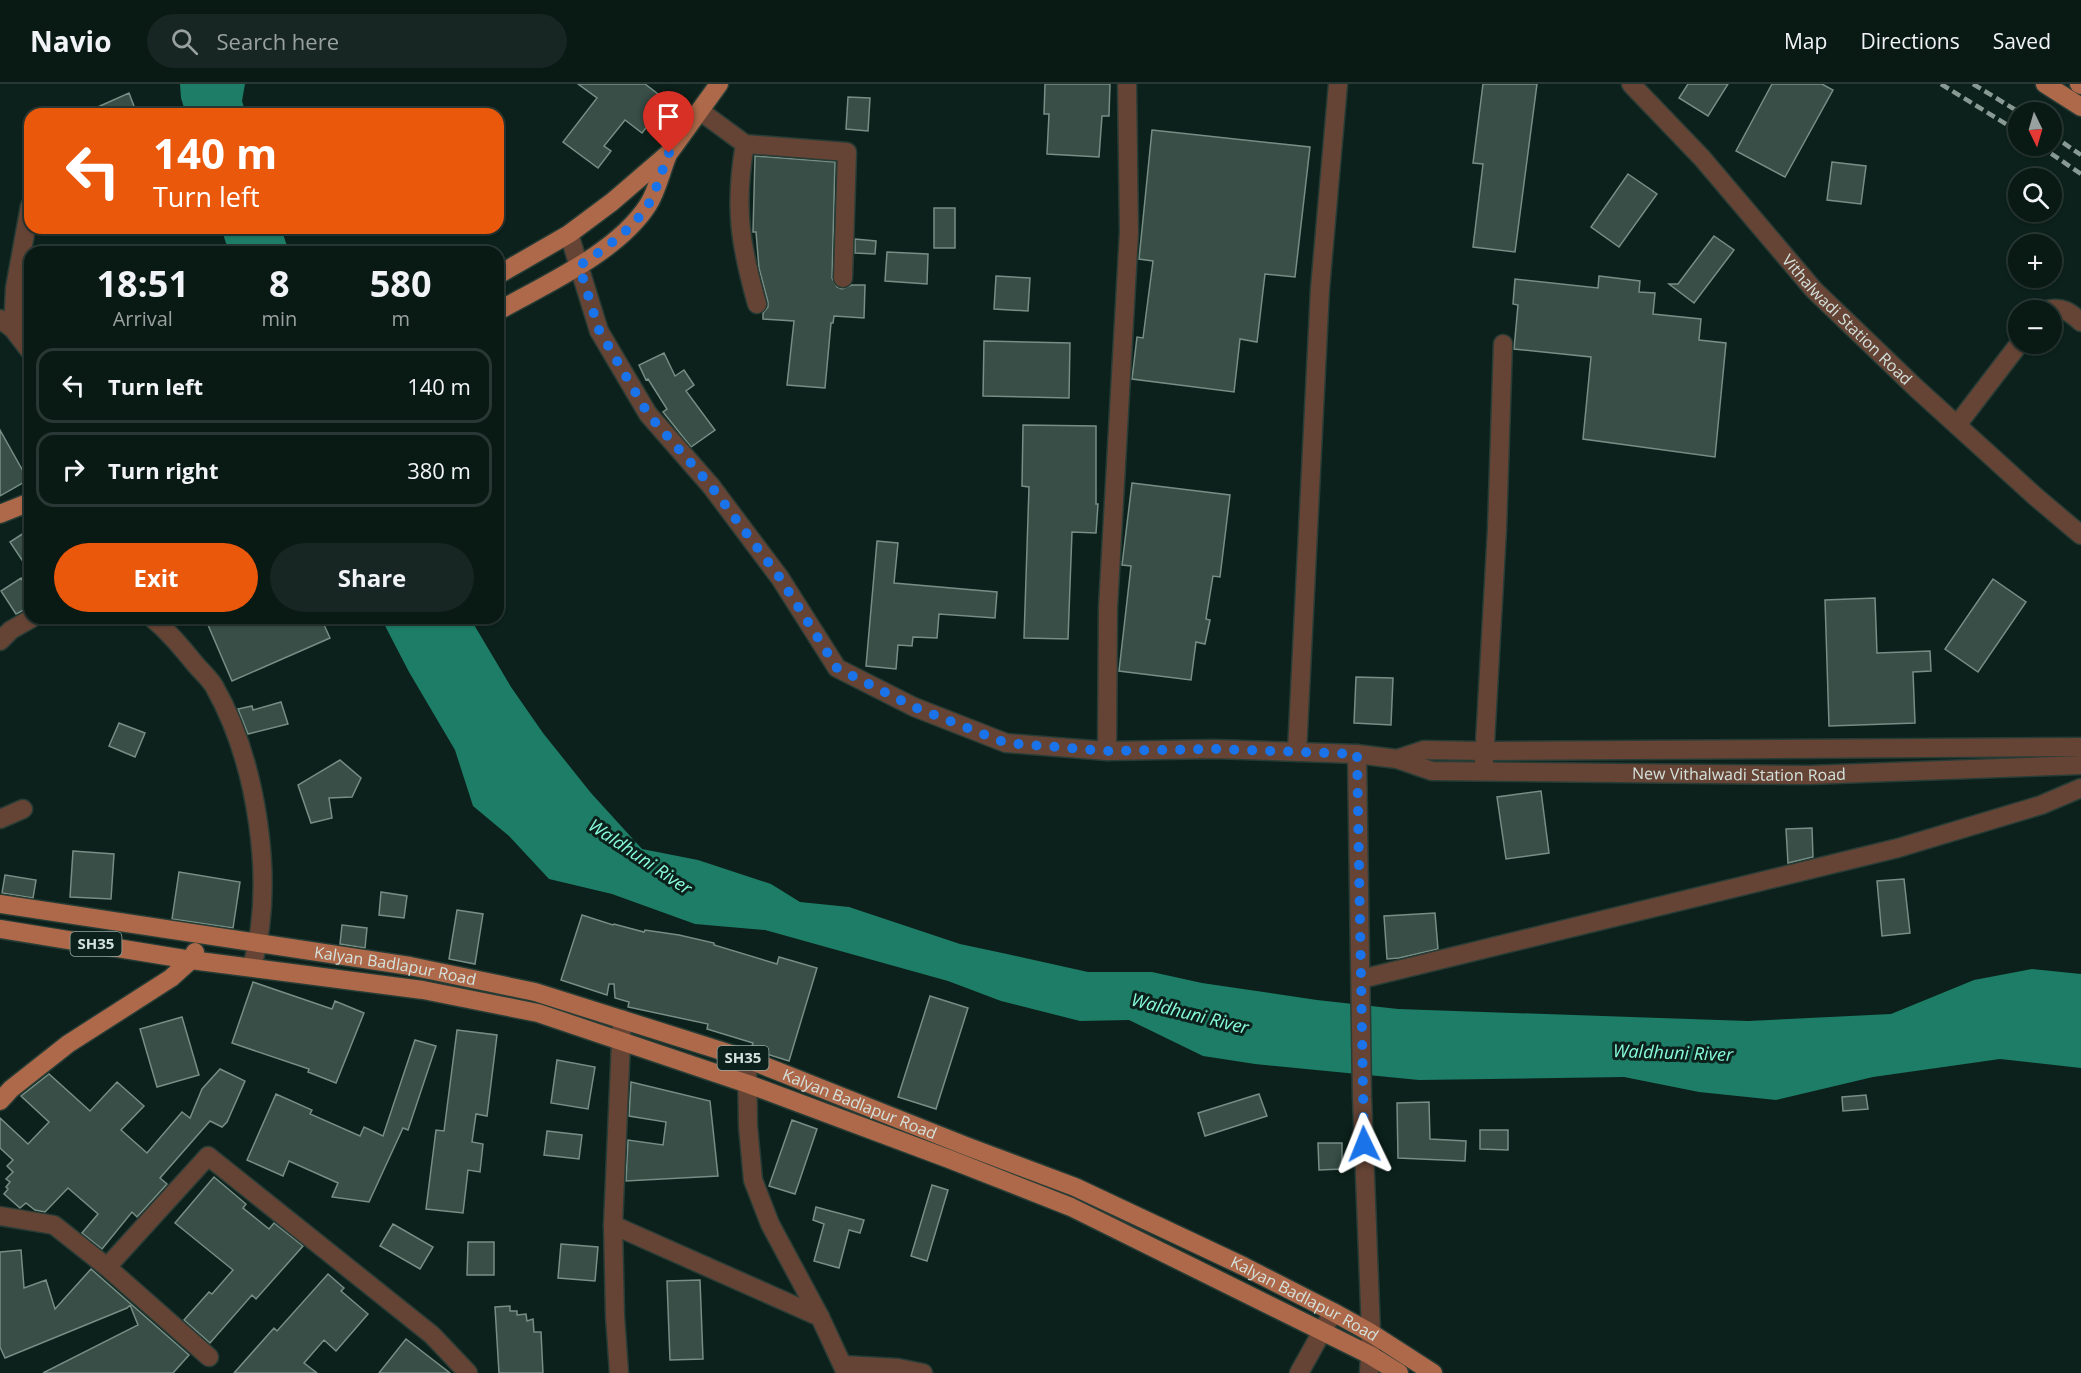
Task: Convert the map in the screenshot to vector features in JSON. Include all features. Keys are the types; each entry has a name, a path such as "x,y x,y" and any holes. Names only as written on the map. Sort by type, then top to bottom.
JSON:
{"main road":[{"path":"504,272 569,234 612,202 669,153 719,84"},
{"path":"2045,84 2081,107"},
{"path":"504,308 579,266 630,226 648,204 669,153"},
{"path":"0,514 24,504"},
{"name":"Kalyan Badlapur Road","path":"0,904 410,966 524,989 747,1059 1076,1187 1243,1266 1333,1312 1371,1333 1433,1373"},
{"name":"Kalyan Badlapur Road","path":"0,929 191,960 423,990 538,1012 748,1084 1071,1207 1322,1330 1370,1364 1399,1373"},
{"path":"0,1101 11,1089 68,1044 171,978 191,960 201,936"}],"street":[{"path":"1107,751 1108,608 1129,232 1128,84"},
{"path":"1298,752 1320,290 1338,84"},
{"name":"Vithalwadi Station Road","path":"1631,84 1702,158 1814,290 1957,425 2081,535"},
{"path":"700,111 746,144 847,152 843,278"},
{"path":"746,144 740,174 739,224 745,261 757,304"},
{"path":"24,344 7,324 25,234"},
{"name":"New Vithalwadi Station Road","path":"569,234 599,330 648,414 711,486 780,578 837,668 914,707 1006,743 1107,751 1215,749 1357,754 1397,759 1432,771 1809,775 2081,765"},
{"path":"2062,310 2071,313 2081,322"},
{"path":"1485,771 1484,751 1497,529 1503,344"},
{"path":"1957,425 2011,354"},
{"path":"0,641 11,630 24,623"},
{"path":"159,624 213,684 233,726 249,774 258,819 262,878 259,944 252,967"},
{"name":"New Vithalwadi Station Road","path":"1397,759 1424,750 2081,747"},
{"path":"1692,749 1694,774"},
{"path":"1357,754 1362,1096 1371,1333 1370,1364"},
{"path":"1361,984 1898,848 2041,805 2081,788"},
{"path":"0,819 23,809"},
{"path":"619,1373 615,1316 614,1225 622,1019"},
{"path":"747,1059 748,1126 753,1180 770,1224 845,1369 898,1368 923,1373"},
{"path":"107,1267 208,1156 432,1335 468,1373"},
{"path":"0,1216 54,1225 107,1267 209,1357"},
{"path":"614,1225 820,1317"},
{"path":"1299,1373 1333,1312"}],"water":[{"path":"180,84 245,84 242,101 244,108 184,108"},
{"path":"223,234 283,234 287,246 227,246"},
{"name":"Waldhuni River","path":"384,624 474,624 511,687 543,733 591,793 642,849 698,860 771,884 800,902 849,907 960,944 1088,972 1152,972 1202,983 1398,1009 1748,1021 1891,1014 1974,980 2032,969 2081,974 2081,1068 2000,1059 1873,1077 1776,1100 1699,1092 1624,1077 1419,1080 1255,1064 1203,1056 1129,1020 1080,1021 1001,1001 948,981 765,930 695,924 612,894 549,879 509,836 473,806 455,750 409,672"}],"building":[{"path":"578,84 645,84 667,101 642,133 625,120 604,146 611,151 598,168 563,142 597,98"},
{"path":"1045,84 1110,84 1109,116 1102,116 1099,157 1047,154 1049,114 1044,114"},
{"path":"1483,84 1537,84 1515,252 1473,247 1483,164 1473,163"},
{"path":"1688,84 1728,84 1708,116 1679,98"},
{"path":"1772,84 1822,84 1833,90 1785,177 1736,151"},
{"path":"129,93 135,108 95,108"},
{"path":"848,97 870,98 868,131 846,129"},
{"path":"1152,130 1310,147 1295,277 1265,274 1257,342 1240,339 1234,392 1132,379 1137,337 1143,338 1153,261 1139,259"},
{"path":"755,156 835,162 832,278 837,287 842,289 852,285 865,285 864,318 834,316 833,323 831,323 825,388 787,385 794,321 763,319 768,302 759,268 756,232 753,232"},
{"path":"1832,162 1866,166 1861,204 1827,200"},
{"path":"1628,174 1657,194 1619,247 1591,227"},
{"path":"934,208 955,208 955,248 934,248"},
{"path":"1714,236 1734,250 1694,303 1669,284 1678,284"},
{"path":"855,239 876,241 875,254 855,253"},
{"path":"887,252 928,254 927,284 885,281"},
{"path":"996,276 1030,278 1028,311 994,309"},
{"path":"1599,276 1640,281 1639,292 1655,293 1653,314 1701,319 1699,340 1726,343 1715,457 1583,439 1591,357 1514,349 1518,305 1513,304 1515,279 1598,288"},
{"path":"984,341 1070,343 1069,398 983,396"},
{"path":"664,353 675,376 684,370 694,385 686,391 715,430 691,447 663,412 667,409 648,379 646,380 639,365"},
{"path":"1023,425 1096,426 1096,504 1098,504 1096,533 1072,532 1068,639 1024,638 1029,487 1022,486"},
{"path":"0,430 24,473 24,482 0,496"},
{"path":"1132,483 1230,495 1220,577 1213,576 1206,619 1210,620 1205,644 1196,642 1191,680 1119,671 1131,566 1122,565"},
{"path":"24,533 24,563 10,542"},
{"path":"877,541 898,543 894,583 997,592 995,618 939,614 937,638 913,637 912,646 898,645 896,669 866,666"},
{"path":"21,578 24,583 24,610 16,614 1,591"},
{"path":"1993,579 2026,602 1978,672 1945,649"},
{"path":"1875,598 1877,653 1930,651 1931,671 1913,672 1915,723 1829,726 1825,600"},
{"path":"208,624 324,624 330,638 232,681"},
{"path":"1356,677 1393,678 1391,725 1354,723"},
{"path":"281,702 288,724 248,734 238,709 252,706 253,710"},
{"path":"119,723 145,733 135,757 109,746"},
{"path":"340,760 361,778 352,797 329,798 332,818 311,823 298,785"},
{"path":"1541,791 1549,853 1506,859 1497,797"},
{"path":"1812,828 1813,857 1788,863 1786,829"},
{"path":"73,851 114,854 111,899 70,897"},
{"path":"179,872 240,882 233,928 172,919"},
{"path":"5,875 36,880 33,898 2,893"},
{"path":"1904,879 1910,933 1882,936 1877,881"},
{"path":"381,892 407,896 404,918 379,915"},
{"path":"457,910 483,914 475,964 449,959"},
{"path":"1435,913 1438,949 1387,959 1384,916"},
{"path":"582,915 644,932 645,930 679,935 714,943 714,945 777,964 779,957 817,968 789,1061 751,1049 753,1043 707,1029 708,1024 628,1007 629,1002 615,998 614,984 609,984 607,995 561,980"},
{"path":"342,925 367,928 365,948 340,944"},
{"path":"253,982 332,1009 335,1001 364,1013 336,1083 308,1072 309,1069 232,1043"},
{"path":"930,996 968,1008 936,1109 898,1097"},
{"path":"182,1017 199,1075 157,1087 140,1029"},
{"path":"457,1030 497,1035 487,1116 476,1114 472,1142 483,1144 480,1172 468,1170 463,1213 426,1209 436,1130 444,1131"},
{"path":"415,1040 436,1046 408,1130 403,1128 369,1202 332,1197 338,1183 289,1161 283,1176 247,1160 276,1094 312,1110 310,1114 360,1136 364,1127 383,1136"},
{"path":"557,1060 595,1067 588,1109 551,1103"},
{"path":"220,1069 245,1081 227,1122 222,1127 210,1121 160,1178 167,1184 137,1217 132,1212 102,1249 82,1233 98,1214 68,1188 45,1212 35,1210 26,1203 20,1208 4,1194 10,1182 6,1179 13,1172 7,1166 13,1160 0,1148 0,1118 28,1144 49,1122 21,1096 49,1074 90,1111 117,1082 144,1106 121,1130 147,1153 182,1112 190,1118 202,1089"},
{"path":"631,1082 710,1101 718,1176 626,1181 628,1140 663,1145 666,1122 629,1116"},
{"path":"1259,1094 1267,1116 1205,1136 1198,1113"},
{"path":"1866,1095 1868,1109 1843,1111 1842,1097"},
{"path":"1429,1102 1430,1139 1466,1141 1465,1161 1398,1158 1397,1103"},
{"path":"792,1120 817,1129 795,1194 769,1186"},
{"path":"1480,1130 1508,1130 1508,1150 1480,1149"},
{"path":"547,1131 582,1135 579,1159 544,1155"},
{"path":"1318,1143 1342,1143 1342,1169 1319,1170"},
{"path":"214,1177 246,1204 243,1208 269,1229 274,1223 303,1246 256,1299 252,1295 210,1343 184,1320 233,1270 175,1223"},
{"path":"932,1185 948,1190 927,1261 911,1256"},
{"path":"816,1207 864,1220 860,1233 849,1230 839,1268 814,1261 824,1224 813,1220"},
{"path":"393,1224 433,1247 420,1269 380,1246"},
{"path":"468,1242 494,1242 494,1275 467,1275"},
{"path":"561,1244 598,1247 595,1281 558,1278"},
{"path":"21,1250 24,1288 46,1280 55,1309 91,1269 189,1355 173,1373 43,1373 138,1325 130,1305 5,1358 0,1347 0,1252"},
{"path":"328,1274 344,1288 341,1291 368,1314 336,1351 324,1340 304,1363 317,1373 234,1373 274,1328 277,1331"},
{"path":"700,1280 703,1359 670,1360 667,1281"},
{"path":"510,1306 510,1311 517,1311 517,1315 526,1314 527,1321 533,1319 534,1332 541,1332 543,1373 499,1373 495,1307"},
{"path":"406,1339 450,1373 379,1373"}],"railway":[{"path":"1941,84 2008,125"},
{"path":"1973,84 2008,105"},
{"path":"2062,142 2081,155"},
{"path":"2055,156 2081,174"}],"route":[{"path":"669,153 648,204 630,226 579,266 599,330 648,414 711,486 780,578 837,668 914,707 1006,743 1107,751 1215,749 1357,754 1364,1144"}]}
